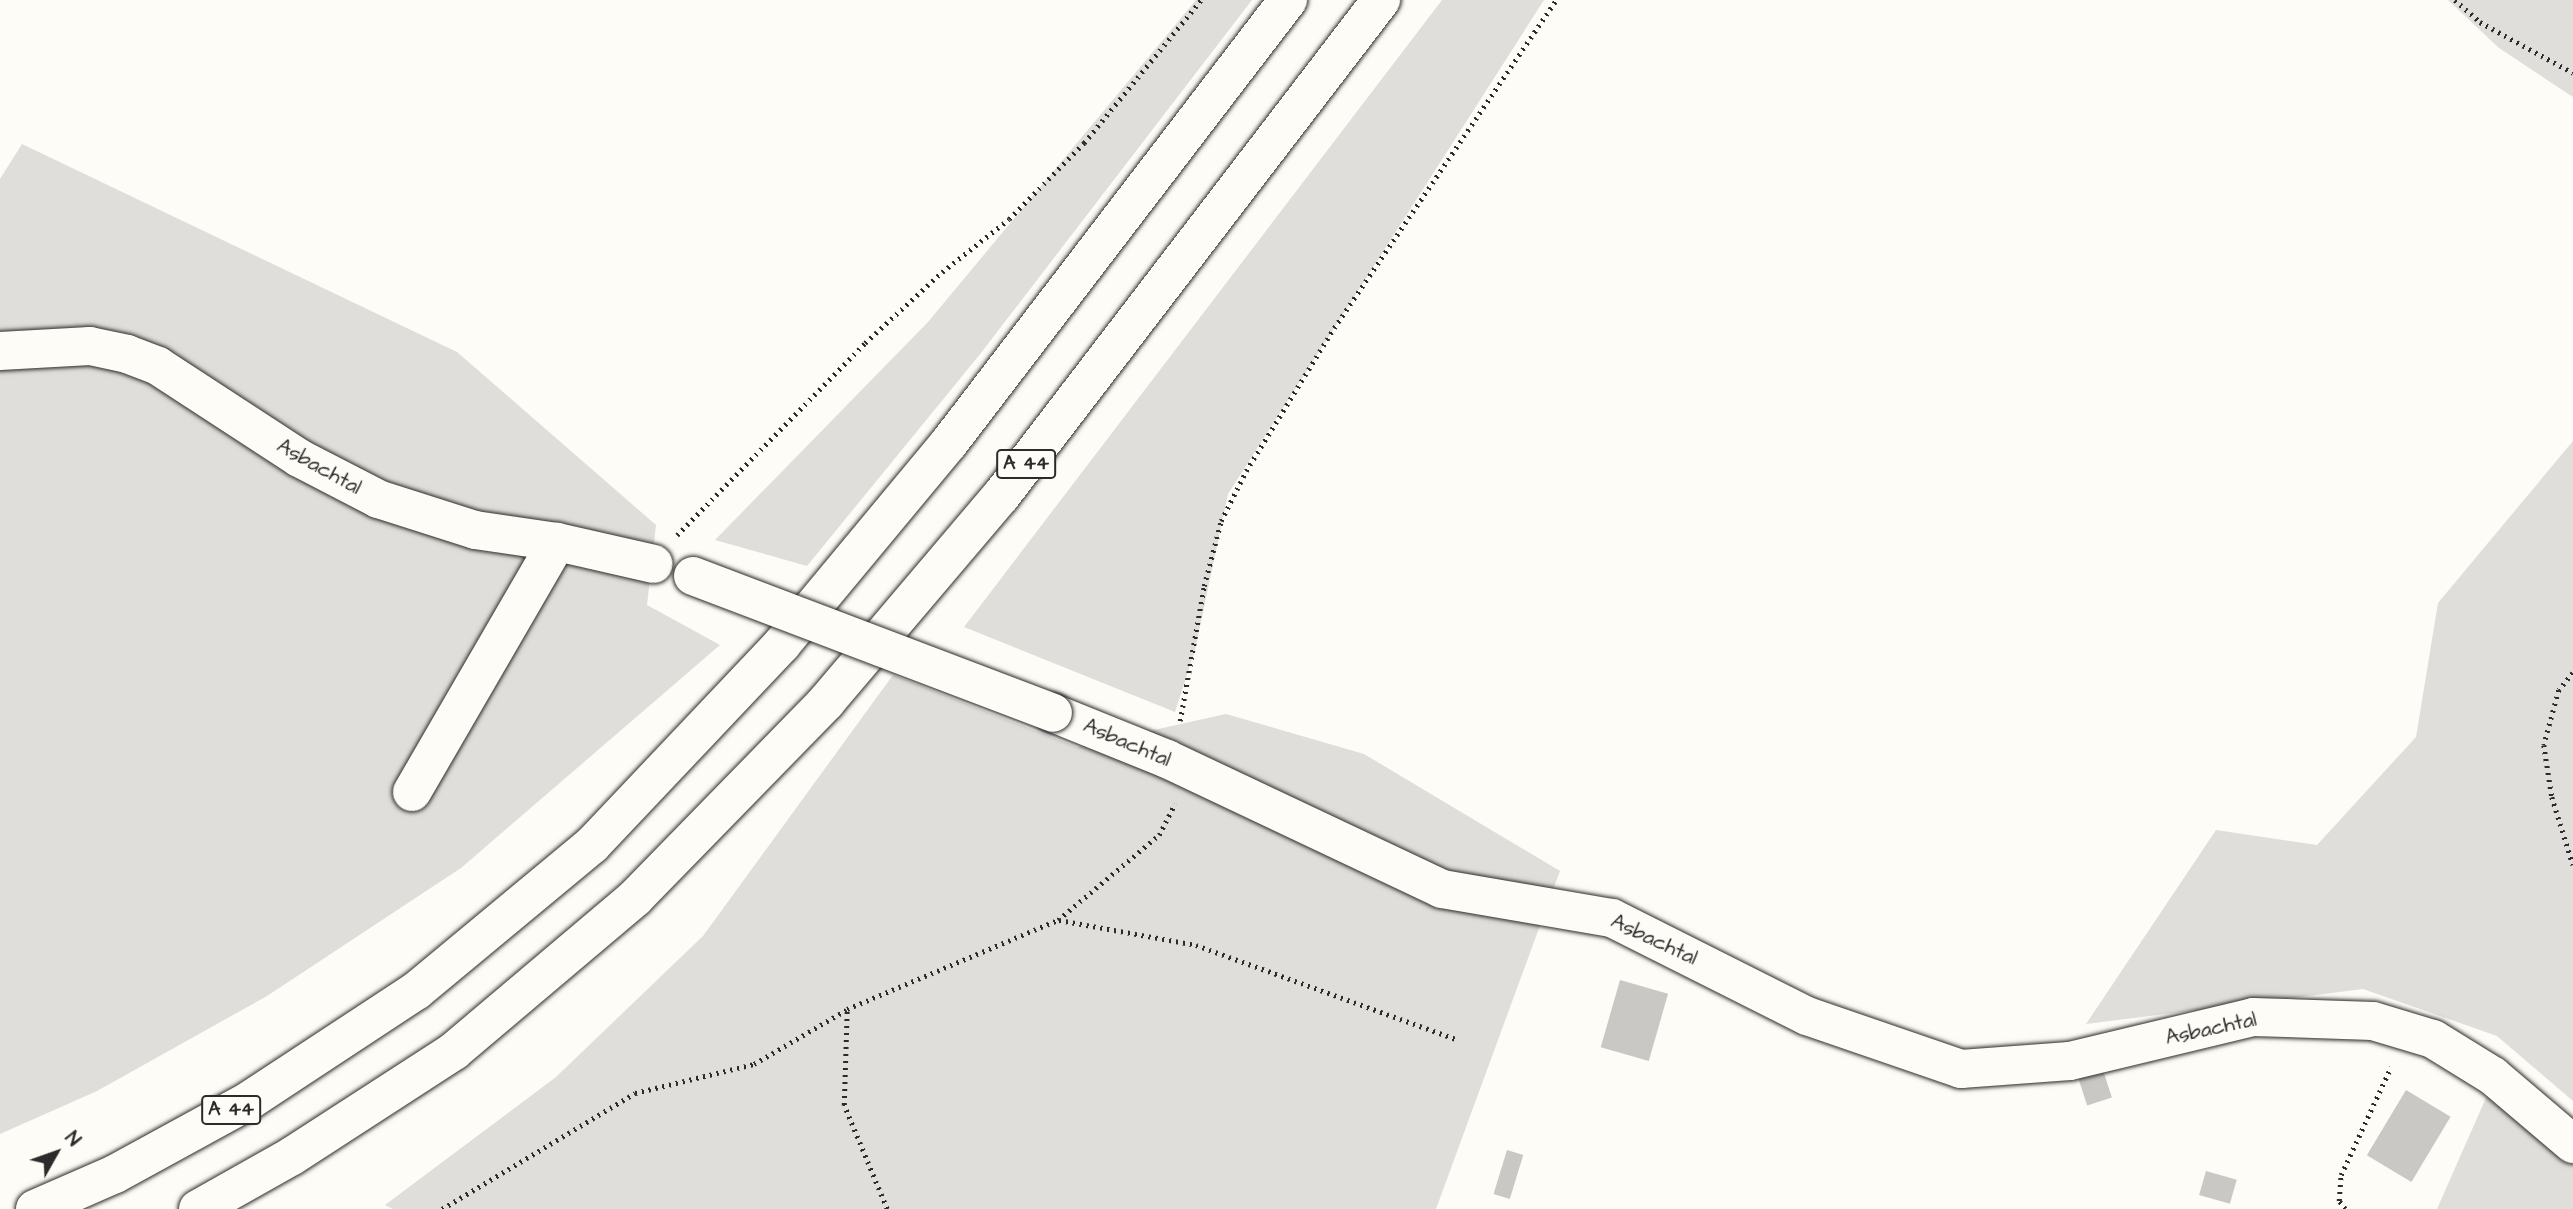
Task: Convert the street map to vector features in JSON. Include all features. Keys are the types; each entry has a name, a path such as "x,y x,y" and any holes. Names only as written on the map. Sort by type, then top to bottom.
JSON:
{"main road":[{"name":"A 44","path":"35,1209 114,1174 261,1093 416,990 592,845 782,644 949,443 1287,0"},
{"name":"A 44","path":"198,1209 292,1156 454,1051 654,878 826,702 1001,496 1381,0"},
{"name":"Asbachtal","path":"0,351 90,346 127,354 158,366 299,458 378,499 475,530 557,542 654,564"},
{"path":"412,792 557,542"},
{"name":"Asbachtal","path":"693,576 1167,759 1442,889 1612,918 1807,1016 1961,1069 2070,1061 2253,1017 2374,1021 2433,1039 2493,1076 2573,1144"}],"path":[{"path":"654,564 864,344 942,272 1009,219 1084,143 1201,0"},
{"path":"442,1209 635,1093 754,1064 847,1010 1058,920 1159,835 1172,816 1176,796 1167,759 1187,699 1204,586 1221,521 1245,471 1342,316 1556,0"},
{"path":"2455,0 2480,22 2573,73"},
{"path":"2573,673 2559,690 2544,745 2552,797 2573,865"},
{"path":"1058,920 1196,946 1456,1039"},
{"path":"847,1010 844,1105 887,1209"},
{"path":"2345,1209 2339,1201 2341,1174 2407,1031"}],"shaded area":[{"path":"1196,0 1252,0 981,353 807,566 715,540 928,322"},
{"path":"1442,0 1544,0 1228,494 1195,650 1175,712 964,627"},
{"path":"2448,0 2573,0 2573,97 2499,48"},
{"path":"22,144 457,352 656,525 647,605 720,645 461,868 267,996 97,1091 0,1134 0,179"},
{"path":"2573,441 2573,1101 2497,1036 2363,989 2086,1024 2216,830 2317,845 2416,737 2438,603"},
{"path":"893,675 1077,747 1226,714 1364,754 1560,871 1436,1209 393,1209 385,1205 556,1077 703,936"},
{"path":"2489,1091 2573,1154 2573,1209 2437,1209"}],"building":[{"path":"1620,980 1668,994 1649,1061 1601,1047"},
{"path":"2102,1067 2112,1097 2087,1105 2077,1075"},
{"path":"2406,1090 2451,1117 2411,1182 2367,1155"},
{"path":"1507,1150 1523,1155 1510,1199 1494,1194"},
{"path":"2206,1171 2237,1180 2230,1204 2199,1195"}]}
